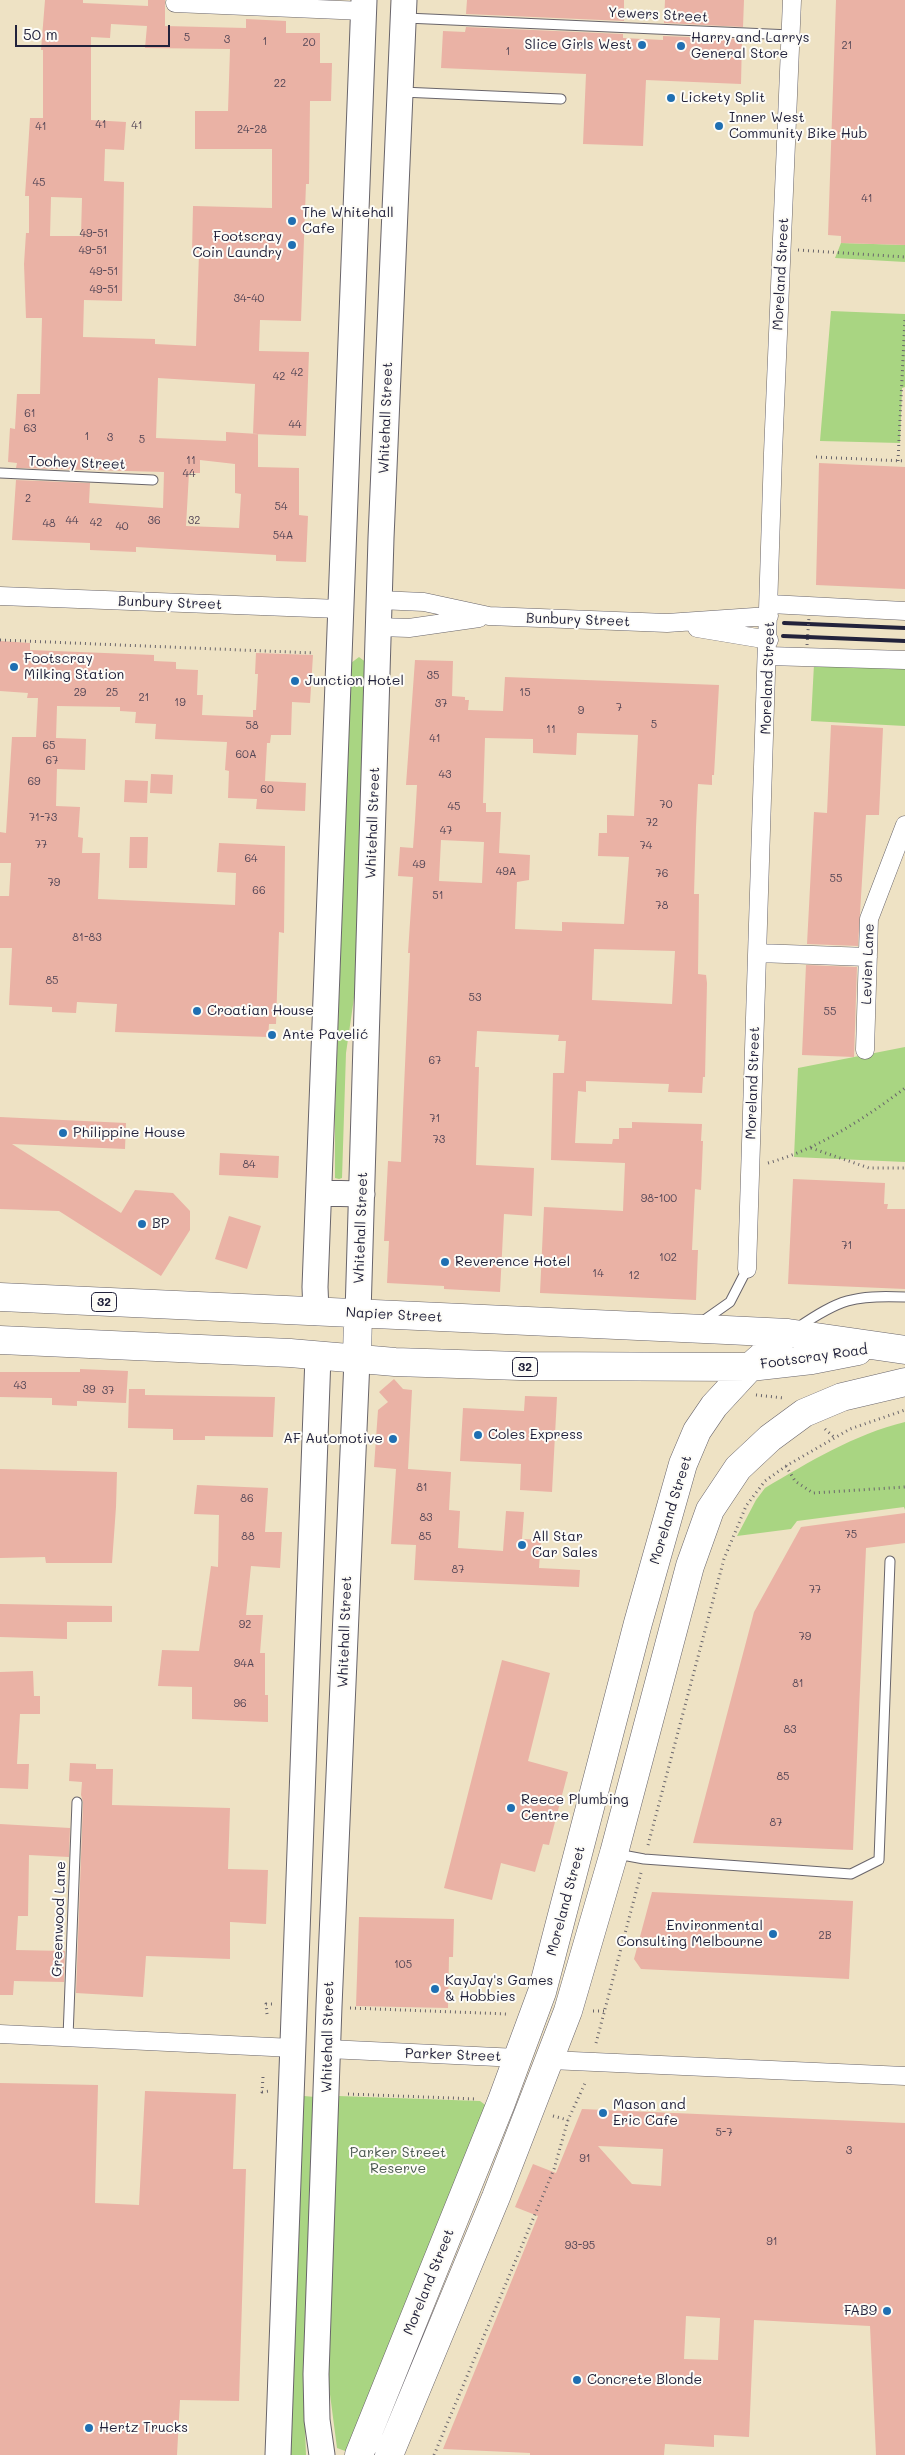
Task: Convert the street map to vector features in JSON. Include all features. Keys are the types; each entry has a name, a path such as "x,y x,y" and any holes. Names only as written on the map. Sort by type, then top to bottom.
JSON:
{"main road":[{"path":"278,2455 318,1356 314,1287 364,5"},
{"name":"Whitehall Street","path":"322,2455 317,2420 316,2374 357,1360 378,628 403,9"},
{"name":"Bunbury Street","path":"340,610 379,600"},
{"name":"Bunbury Street","path":"340,610 378,628"},
{"path":"319,1193 362,1194"},
{"name":"Napier Street","path":"0,1298 788,1333"},
{"name":"Footscray Road","path":"788,1333 877,1348 905,1350"},
{"name":"Moreland Street","path":"359,2455 502,2103 542,1992 638,1624 683,1464 704,1420 723,1396 750,1367 788,1333"},
{"name":"32","path":"0,1340 318,1356 357,1360 520,1366 750,1367"},
{"name":"Footscray Road","path":"750,1367 804,1361 877,1348"},
{"path":"389,2455 493,2206 568,2011 614,1853 690,1566 710,1510 738,1468 755,1451 793,1421 829,1402 905,1382"},
{"path":"542,1992 572,1940 597,1857 603,1853 614,1853"},
{"name":"Parker Street","path":"293,2048 328,2049"},
{"name":"Parker Street","path":"518,2058 550,2060"}],"street":[{"name":"Moreland Street","path":"747,1269 774,446 792,0"},
{"path":"175,2 364,5"},
{"name":"Bunbury Street","path":"0,596 340,610"},
{"name":"Bunbury Street","path":"379,600 420,602 489,616 666,623 770,610 905,611"},
{"name":"Bunbury Street","path":"378,628 409,628 489,616"},
{"name":"Bunbury Street","path":"666,623 768,648 905,660"},
{"name":"Levien Lane","path":"865,1050 869,919 905,824"},
{"path":"758,953 868,957"},
{"name":"Parker Street","path":"0,2034 293,2048"},
{"name":"Parker Street","path":"328,2049 518,2058"},
{"name":"Parker Street","path":"550,2060 905,2076"}],"lane":[{"name":"Yewers Street","path":"403,9 791,35"},
{"path":"399,92 561,99"},
{"name":"Toohey Street","path":"0,473 153,480"},
{"name":"Moreland Street","path":"687,1328 705,1320 727,1305 736,1293 747,1269"},
{"path":"788,1333 824,1310 847,1300 870,1295 905,1297"},
{"path":"614,1853 644,1859 851,1874 879,1860 890,1561"},
{"name":"Greenwood Lane","path":"68,2037 77,1802"}],"path":[{"path":"783,249 905,257"},
{"path":"898,461 905,318"},
{"path":"816,457 905,461"},
{"path":"807,645 809,617"},
{"path":"0,640 314,653"},
{"path":"750,1168 790,1157 811,1148 864,1117 905,1088"},
{"path":"811,1148 869,1168 905,1168"},
{"path":"750,1395 777,1396 791,1403"},
{"path":"597,2041 724,1559 736,1525 753,1495 765,1481 786,1466 850,1429 905,1410"},
{"path":"786,1466 795,1481 813,1493 905,1487"},
{"path":"266,2004 266,2014"},
{"path":"351,2008 509,2014 516,2011"},
{"path":"262,2092 263,2077"},
{"path":"434,2455 554,2169 568,2120 587,2077"},
{"path":"343,2094 484,2100"},
{"path":"545,2114 568,2120"}],"green space":[{"path":"841,243 905,245 905,262 835,258"},
{"path":"831,311 905,314 905,387 902,388 900,443 820,441"},
{"path":"359,657 367,663 355,991 346,1053 342,1178 339,1179 335,1178 335,1112 351,663"},
{"path":"814,664 905,668 905,726 811,721"},
{"path":"905,1047 905,1162 794,1157 798,1068"},
{"path":"905,1422 905,1510 904,1507 797,1521 791,1529 737,1536 756,1500 765,1488 850,1441"},
{"path":"304,2096 315,2097 304,2403 306,2455 289,2455"},
{"name":"Parker Street Reserve","path":"338,2096 480,2101 488,2107 348,2452 337,2448 328,2379"}],"building":[{"path":"45,0 83,0 83,3 148,6 148,0 165,0 165,26 246,28 246,19 286,21 286,33 320,33 320,63 332,63 331,101 310,101 309,184 306,184 301,321 260,320 259,351 309,352 306,436 258,434 258,467 299,468 299,515 308,516 306,562 276,561 276,555 136,547 136,552 90,550 90,543 12,540 16,480 90,483 89,503 163,508 164,472 16,468 17,463 8,462 10,428 15,429 17,394 40,394 42,318 26,318 24,264 26,233 29,233 29,196 25,196 30,118 43,118 43,50 41,50","holes":["111,24 147,26 145,48 230,49 228,111 195,111 195,149 272,149 272,208 193,206 192,253 199,253 196,346 155,344 155,339 83,337 84,300 122,301 124,182 104,181 105,149 124,150 126,122 91,120 91,37 110,38","51,197 82,198 81,236 50,236","158,378 255,384 253,434 226,432 226,441 156,438","200,460 235,464 235,493 241,494 239,528 186,526 189,473 200,473"]},
{"path":"467,0 624,0 624,21 466,14"},
{"path":"665,0 744,0 743,27 664,23"},
{"path":"836,0 905,0 905,245 841,243 841,236 828,235"},
{"path":"466,27 623,34 623,38 663,40 663,36 742,39 741,84 646,80 643,146 583,144 586,74 441,68 443,31 465,32"},
{"path":"819,463 905,467 905,589 816,585"},
{"path":"0,641 30,643 30,650 154,655 154,661 176,662 176,669 198,670 197,695 203,695 202,715 253,717 253,710 256,710 258,674 255,674 256,653 313,655 310,703 292,702 291,735 271,735 270,743 267,743 265,781 306,783 305,811 256,809 257,799 228,798 229,771 225,770 227,742 155,739 156,724 135,723 136,712 120,711 120,707 57,706 56,738 86,739 85,770 57,769 56,806 80,807 78,837 83,838 82,853 100,853 98,899 235,905 236,873 217,872 219,843 285,846 284,933 279,932 276,1024 269,1024 268,1037 115,1032 117,1004 77,1002 76,1013 52,1012 52,1007 9,1005 12,948 0,948 0,896 9,896 11,863 0,863 0,832 6,833 12,737 36,737 38,698 27,698 28,693 0,691"},
{"path":"415,660 453,661 452,696 465,697 465,700 469,700 468,710 503,711 505,677 719,685 714,775 712,775 712,785 698,784 696,827 694,894 699,894 698,974 706,975 707,983 705,1077 703,1077 702,1093 668,1092 669,1084 586,1081 586,1092 578,1091 575,1143 612,1144 613,1139 619,1139 619,1128 632,1128 632,1122 702,1124 701,1190 695,1189 692,1250 698,1250 696,1300 540,1293 544,1207 623,1211 625,1163 551,1160 553,1073 564,1073 566,1041 558,1041 559,1035 477,1031 475,1067 479,1067 476,1165 534,1168 532,1216 504,1214 500,1292 444,1289 444,1286 387,1283 389,1241 384,1241 388,1161 401,1162 410,953 408,953 413,877 398,876 400,847 413,848 417,785 406,785","holes":["577,733 638,735 634,816 607,815 607,833 599,833 598,856 629,857 624,924 562,922 562,931 515,929 517,882 529,880 530,855 499,853 501,812 486,812 486,803 483,803 485,738 533,739 533,753 576,755","441,840 484,842 482,883 439,881","594,949 675,951 672,1004 592,1000"]},
{"path":"831,725 883,728 879,815 866,815 858,946 807,944 814,812 827,813"},
{"path":"151,774 173,775 172,794 150,793"},
{"path":"125,780 148,781 147,803 124,802"},
{"path":"130,837 148,837 147,868 129,868"},
{"path":"806,965 857,967 854,1057 802,1055"},
{"path":"0,1117 126,1123 125,1149 12,1144 121,1213 135,1190 173,1193 190,1211 190,1230 161,1276 59,1211 0,1209"},
{"path":"220,1153 279,1156 278,1178 219,1175"},
{"path":"793,1179 885,1183 884,1204 888,1204 887,1209 905,1209 905,1289 788,1284"},
{"path":"229,1216 261,1226 247,1269 215,1259"},
{"path":"80,1369 128,1371 126,1403 77,1401 77,1406 52,1405 52,1398 0,1397 0,1372 80,1372"},
{"path":"394,1379 403,1389 412,1390 408,1469 451,1472 449,1510 460,1511 458,1548 503,1551 506,1511 524,1512 522,1539 541,1540 539,1568 580,1570 579,1587 414,1580 416,1545 391,1544 396,1469 374,1467 378,1410 388,1402 379,1392"},
{"path":"129,1389 145,1389 145,1395 275,1397 273,1437 205,1436 205,1440 173,1440 173,1429 128,1428"},
{"path":"525,1396 557,1397 552,1492 520,1490 521,1464 460,1461 463,1408 524,1411"},
{"path":"0,1469 117,1472 112,1563 46,1563 45,1557 0,1558"},
{"path":"197,1485 268,1488 265,1532 282,1532 280,1568 251,1566 246,1615 263,1615 260,1653 265,1653 265,1695 268,1695 268,1722 192,1719 192,1687 158,1686 162,1650 199,1651 211,1566 218,1567 219,1515 194,1514"},
{"path":"905,1513 905,1543 866,1548 853,1850 693,1843 754,1612 801,1527"},
{"path":"0,1604 112,1606 112,1622 67,1622 67,1639 0,1637"},
{"name":"Reece Plumbing Centre","path":"502,1660 550,1673 528,1761 568,1772 549,1845 543,1844 535,1872 501,1863 492,1900 444,1888"},
{"path":"33,1671 34,1696 40,1696 40,1714 20,1714 17,1764 29,1764 28,1789 0,1788 0,1672"},
{"path":"70,1763 96,1764 96,1769 113,1769 112,1805 230,1808 228,1869 268,1870 266,1924 230,1922 230,1959 146,1956 143,1997 76,1993 83,1802 81,1795 82,1782 69,1781"},
{"path":"0,1824 70,1828 69,1857 29,1855 28,1916 18,1916 16,1950 65,1951 64,1982 14,1981 13,1995 0,1995"},
{"path":"652,1892 853,1901 849,1979 641,1969 634,1959"},
{"path":"359,1917 454,1919 453,1957 449,1957 448,2008 356,2006"},
{"path":"0,2083 98,2085 95,2203 139,2205 145,2091 236,2094 233,2169 246,2169 239,2401 180,2400 177,2455 0,2455"},
{"path":"582,2109 905,2123 905,2455 876,2455 870,2326 754,2320 749,2437 714,2435 714,2447 665,2444 664,2455 530,2455 530,2453 443,2449 538,2216 515,2207 533,2164 556,2173","holes":["598,2146 663,2149 661,2186 632,2184","686,2316 720,2318 718,2360 684,2359"]}],"railway":[{"path":"784,623 905,628"},
{"path":"783,636 905,641"}],"place":[{"name":"Slice Girls West","path":"642,45"},
{"name":"Harry and Larrys General Store","path":"681,46"},
{"name":"Lickety Split","path":"671,98"},
{"name":"Inner West Community Bike Hub","path":"719,126"},
{"name":"The Whitehall Cafe","path":"292,221"},
{"name":"Footscray Coin Laundry","path":"292,245"},
{"name":"Footscray Milking Station","path":"14,667"},
{"name":"Junction Hotel","path":"295,681"},
{"name":"Croatian House","path":"197,1011"},
{"name":"Ante Pavelić","path":"272,1035"},
{"name":"Philippine House","path":"63,1133"},
{"name":"BP","path":"142,1224"},
{"name":"Reverence Hotel","path":"445,1262"},
{"name":"Coles Express","path":"478,1435"},
{"name":"AF Automotive","path":"393,1439"},
{"name":"All Star Car Sales","path":"522,1545"},
{"name":"Reece Plumbing Centre","path":"511,1808"},
{"name":"Environmental Consulting Melbourne","path":"773,1934"},
{"name":"KayJay's Games & Hobbies","path":"435,1989"},
{"name":"Mason and Eric Cafe","path":"603,2113"},
{"name":"FAB9","path":"887,2311"},
{"name":"Concrete Blonde","path":"577,2380"},
{"name":"Hertz Trucks","path":"89,2428"}]}
